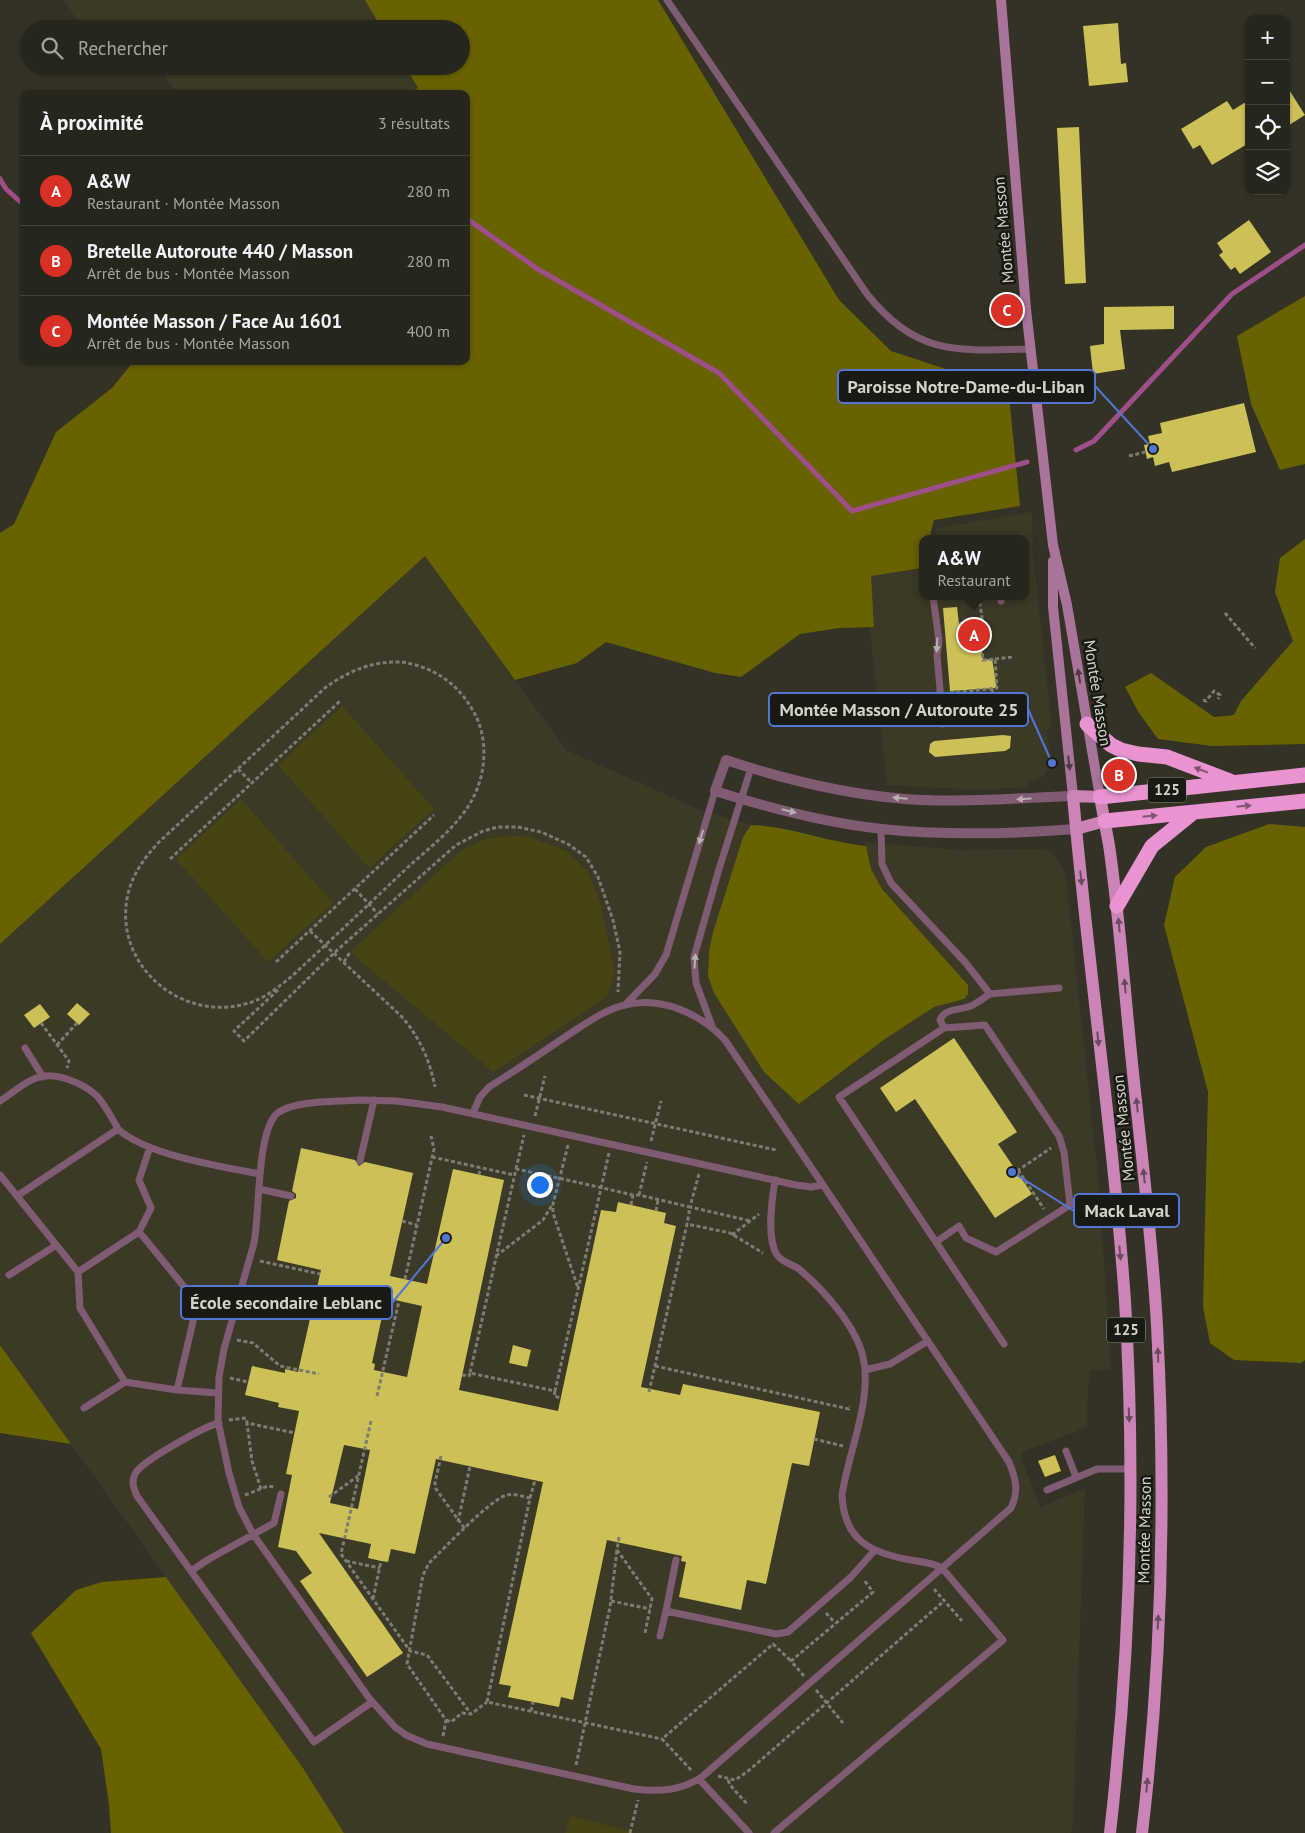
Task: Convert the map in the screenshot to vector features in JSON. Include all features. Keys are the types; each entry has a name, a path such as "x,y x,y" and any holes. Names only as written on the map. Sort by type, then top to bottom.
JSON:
{"highway":[{"path":"1087,724 1121,750 1167,757 1234,783"},
{"name":"125","path":"1100,797 1305,775"},
{"path":"1105,821 1305,801"},
{"path":"1117,906 1152,846 1196,812"}],"main road":[{"name":"125","path":"1073,796 1100,797"},
{"name":"Montée Masson","path":"1073,796 1116,1201 1124,1300 1130,1469 1126,1654 1120,1740 1110,1833"},
{"name":"Montée Masson","path":"1100,797 1117,906 1151,1242 1157,1326 1161,1441 1161,1547 1155,1689 1142,1833"},
{"path":"1076,829 1105,821"}],"street":[{"name":"Montée Masson","path":"1001,0 1030,349 1053,546 1052,607 1073,796"},
{"name":"Montée Masson","path":"1053,546 1068,605 1100,797"},
{"path":"1073,796 968,801 904,799 841,790 726,760 716,791 818,818 881,829 969,834 1076,829"}],"lane":[{"path":"667,0 867,294 888,318 914,336 944,348 973,352 1030,349"},
{"path":"934,600 939,641 936,655 943,724"},
{"path":"712,1026 696,983 694,957 719,868 751,768"},
{"path":"625,1005 655,974 666,955 716,791"},
{"path":"881,829 882,864 891,883 965,962 990,994"},
{"path":"944,1028 940,1020 942,1015 971,1006 990,994 1059,988"},
{"path":"474,1113 480,1097 489,1087 595,1017 625,1005 645,1003 676,1008 696,1016 712,1026 730,1045 1009,1462 1016,1482 1016,1495 1011,1508 699,1779 676,1789 640,1790 574,1777 427,1744 406,1735 372,1702 244,1520 234,1492 219,1423 218,1393 224,1349 251,1259 258,1224 260,1174 269,1125 278,1112 305,1105 374,1100 420,1104 474,1113 806,1187 822,1185"},
{"path":"1004,1344 839,1097 944,1028 984,1025 1059,1136 1064,1152 1070,1205"},
{"path":"25,1048 43,1077"},
{"path":"0,1101 30,1081 43,1077 74,1082 92,1092 98,1098 124,1134 150,1146 202,1162 260,1174"},
{"path":"360,1161 374,1100"},
{"path":"17,1196 118,1128"},
{"path":"78,1272 139,1232 151,1208 139,1180 150,1146"},
{"path":"0,1175 55,1246 78,1272 80,1308 125,1382"},
{"path":"774,1833 1003,1640 942,1568 874,1551 862,1544 851,1528 844,1511 842,1495 863,1399 864,1370 859,1344 848,1324 797,1268 786,1264 777,1255 774,1249 770,1213 775,1180"},
{"path":"259,1189 291,1196"},
{"path":"936,1242 959,1226 966,1238 996,1252 1070,1205 1116,1201"},
{"path":"139,1232 195,1300 195,1313 177,1390"},
{"path":"9,1275 55,1246"},
{"path":"864,1370 890,1364 928,1341"},
{"path":"84,1408 125,1382 177,1390 218,1393"},
{"path":"219,1423 204,1428 146,1462 136,1471 132,1484 138,1496 314,1742 372,1702"},
{"path":"1066,1451 1076,1477"},
{"path":"1048,1490 1096,1469 1130,1469"},
{"path":"192,1571 274,1523 281,1494"},
{"path":"666,1611 765,1632 784,1633 851,1577 874,1551"},
{"path":"660,1636 676,1560"},
{"path":"699,1779 749,1833"}],"path":[{"path":"1129,456 1145,452"},
{"path":"980,600 982,618 979,622 983,660 1013,657"},
{"path":"1225,613 1255,648"},
{"path":"959,624 979,622"},
{"path":"947,694 997,688 994,659"},
{"path":"291,977 270,993 246,1004 221,1008 200,1006 174,996 156,983 136,958 129,938 126,916 128,894 142,862 160,842 312,699 356,668 386,662 414,664 436,673 455,687 469,704 480,725 484,749 479,784 470,804 454,823 234,1031 244,1042 334,953 456,845 468,837 483,831 508,826 542,832 578,850 586,857 598,877 613,920 620,952 618,992"},
{"path":"992,689 996,719"},
{"path":"1203,700 1206,702 1214,691 1220,695 1218,699"},
{"path":"170,859 239,798 252,783 276,763 340,701"},
{"path":"238,769 252,783"},
{"path":"276,962 334,905 355,889 434,815"},
{"path":"370,868 373,872"},
{"path":"355,889 378,914"},
{"path":"310,930 413,1030 426,1056 435,1087"},
{"path":"344,962 350,952"},
{"path":"41,1023 68,1061"},
{"path":"57,1045 77,1023"},
{"path":"537,1108 545,1076"},
{"path":"524,1095 776,1150"},
{"path":"653,1133 661,1101"},
{"path":"462,1375 469,1376 470,1373 526,1125"},
{"path":"570,1135 553,1204 553,1213 578,1289"},
{"path":"405,1279 434,1150 431,1136"},
{"path":"561,1398 554,1396 555,1391 612,1144"},
{"path":"1050,1217 1017,1171 1055,1145"},
{"path":"432,1157 514,1175"},
{"path":"649,1392 690,1207 702,1164"},
{"path":"478,1175 480,1168"},
{"path":"516,1169 751,1221"},
{"path":"631,1206 633,1194"},
{"path":"656,1211 658,1200"},
{"path":"496,1257 543,1220 553,1204"},
{"path":"732,1234 759,1215"},
{"path":"402,1222 417,1225"},
{"path":"687,1224 732,1234 764,1253"},
{"path":"251,1259 320,1274"},
{"path":"377,1396 399,1301"},
{"path":"236,1345 238,1339 253,1343 280,1366 319,1374"},
{"path":"655,1366 849,1409 851,1401"},
{"path":"470,1373 555,1391"},
{"path":"229,1384 230,1377 248,1382"},
{"path":"229,1413 229,1420 246,1418 253,1467 261,1488"},
{"path":"371,1421 341,1554 410,1651 427,1656 471,1714"},
{"path":"247,1423 295,1433"},
{"path":"814,1439 841,1446"},
{"path":"441,1456 435,1483 436,1489 465,1530"},
{"path":"458,1522 470,1466"},
{"path":"329,1497 358,1476"},
{"path":"530,1498 513,1494 500,1498 426,1568 407,1664 446,1720 451,1722 462,1714 471,1714 486,1702 535,1480"},
{"path":"574,1777 611,1600 619,1538"},
{"path":"617,1550 652,1599 645,1633"},
{"path":"346,1561 380,1568"},
{"path":"373,1599 381,1561"},
{"path":"791,1662 873,1592 864,1580 868,1574"},
{"path":"934,1589 962,1621"},
{"path":"611,1600 650,1609"},
{"path":"718,1776 734,1780 747,1772 944,1600"},
{"path":"662,1739 773,1644 804,1677"},
{"path":"816,1690 843,1723"},
{"path":"486,1702 662,1739 692,1770"},
{"path":"531,1711 533,1702"},
{"path":"442,1737 446,1720"},
{"path":"728,1780 748,1805"},
{"path":"630,1833 640,1790"}],"shaded area":[{"path":"64,0 390,0 394,20 77,20"},
{"path":"365,0 658,0 839,300 891,351 961,374 995,378 1010,405 1020,506 934,520 930,535 919,535 919,569 871,576 874,627 839,628 800,634 741,677 715,673 606,642 577,663 515,680 425,556 0,944 0,533 14,524 56,432 112,388 131,365 470,365 470,90 415,90 418,88 410,75 470,75 470,20 377,20"},
{"path":"164,75 428,75 437,90 175,90"},
{"path":"1305,296 1305,464 1280,470 1251,404 1237,336"},
{"path":"1032,512 1033,552 1052,728 1047,730 1050,760 1048,768 1043,776 1027,783 1028,787 978,790 887,785 864,576 919,569 919,600 1029,600 1029,535 936,535 937,528"},
{"path":"1305,539 1305,744 1212,746 1158,739 1139,713 1125,687 1151,673 1214,717 1234,715 1241,701 1293,641 1275,592 1280,558"},
{"path":"425,556 566,750 698,809 751,825 743,837 728,882 713,932 707,965 799,1104 885,1039 968,985 882,889 871,869 865,842 958,850 1043,849 1051,852 1063,868 1066,877 1099,1186 1111,1370 1091,1370 1088,1383 1087,1427 1023,1452 1021,1458 1040,1507 1085,1488 1073,1821 1071,1833 344,1833 303,1768 0,1345 0,944"},
{"path":"342,706 434,809 369,868 278,765"},
{"path":"241,799 333,903 268,962 176,859"},
{"path":"1269,824 1305,827 1305,1360 1301,1363 1234,1360 1210,1343 1203,1307 1208,1092 1164,925 1175,877 1206,847"},
{"path":"751,825 780,828 866,846 871,869 882,889 968,985 968,994 964,999 934,1007 885,1039 799,1104 764,1072 714,993 708,976 709,951 713,932 743,837"},
{"path":"512,836 530,837 566,851 587,870 600,901 615,973 607,996 493,1072 350,952 462,850 486,839"},
{"path":"0,1345 71,1444 0,1433"},
{"path":"166,1577 303,1768 344,1833 111,1833 101,1749 31,1633 76,1590 102,1582"},
{"path":"570,1816 630,1831 630,1833 566,1833"}],"building":[{"path":"1118,23 1121,64 1126,63 1128,82 1089,86 1083,26"},
{"path":"1290,91 1305,115 1290,124"},
{"path":"1227,101 1233,110 1245,102 1245,145 1212,165 1200,145 1193,149 1181,129"},
{"path":"1079,127 1086,283 1065,284 1057,128"},
{"path":"1249,220 1271,252 1240,274 1235,267 1231,270 1219,255 1223,252 1217,243"},
{"path":"1174,306 1174,329 1120,330 1125,369 1093,374 1090,346 1104,344 1104,307"},
{"path":"1244,403 1256,452 1172,472 1169,462 1155,466 1153,457 1147,459 1144,445 1150,444 1148,436 1162,433 1160,423"},
{"path":"957,607 959,624 979,622 983,660 992,659 997,688 950,691 943,608"},
{"path":"1003,735 1011,736 1010,748 1005,751 935,757 929,752 930,744 934,741"},
{"path":"77,1003 90,1014 79,1025 67,1014"},
{"path":"40,1004 50,1017 34,1028 24,1015"},
{"path":"954,1038 1017,1132 998,1144 1032,1194 995,1218 915,1099 896,1112 880,1088"},
{"path":"301,1148 355,1160 359,1166 365,1162 413,1173 390,1276 427,1284 453,1169 504,1180 459,1390 558,1411 601,1210 616,1212 618,1202 666,1213 664,1223 676,1226 641,1387 680,1395 683,1384 820,1412 809,1466 792,1463 766,1584 747,1580 741,1610 679,1597 686,1562 681,1561 682,1556 607,1540 573,1700 561,1697 559,1707 508,1697 511,1686 499,1684 543,1482 436,1459 415,1554 391,1549 388,1562 381,1561 368,1558 371,1544 319,1533 403,1653 367,1677 300,1581 312,1573 296,1551 278,1547 292,1475 286,1474 299,1411 278,1407 279,1403 245,1395 252,1366 285,1373 285,1369 298,1372 321,1270 277,1260 289,1201 296,1198 296,1194 292,1191","holes":["386,1298 422,1306 407,1377 374,1370 375,1364 372,1363","344,1445 370,1450 358,1509 330,1503"]},
{"path":"513,1345 531,1350 527,1367 509,1363"},
{"path":"1055,1455 1061,1471 1045,1477 1038,1461"}],"waterway":[{"path":"0,179 6,189 20,201"},
{"path":"470,221 536,268 719,373 852,511 1027,462"},
{"path":"1076,450 1094,441 1232,294 1305,245"}],"place":[{"name":"Montée Masson / Face Au 1601","path":"1007,310"},
{"name":"Paroisse Notre-Dame-du-Liban","path":"1153,449"},
{"name":"A&W","path":"974,635"},
{"name":"Montée Masson / Autoroute 25","path":"1052,763"},
{"name":"Bretelle Autoroute 440 / Masson","path":"1119,775"},
{"name":"Mack Laval","path":"1012,1172"},
{"name":"École secondaire Leblanc","path":"446,1238"}]}
